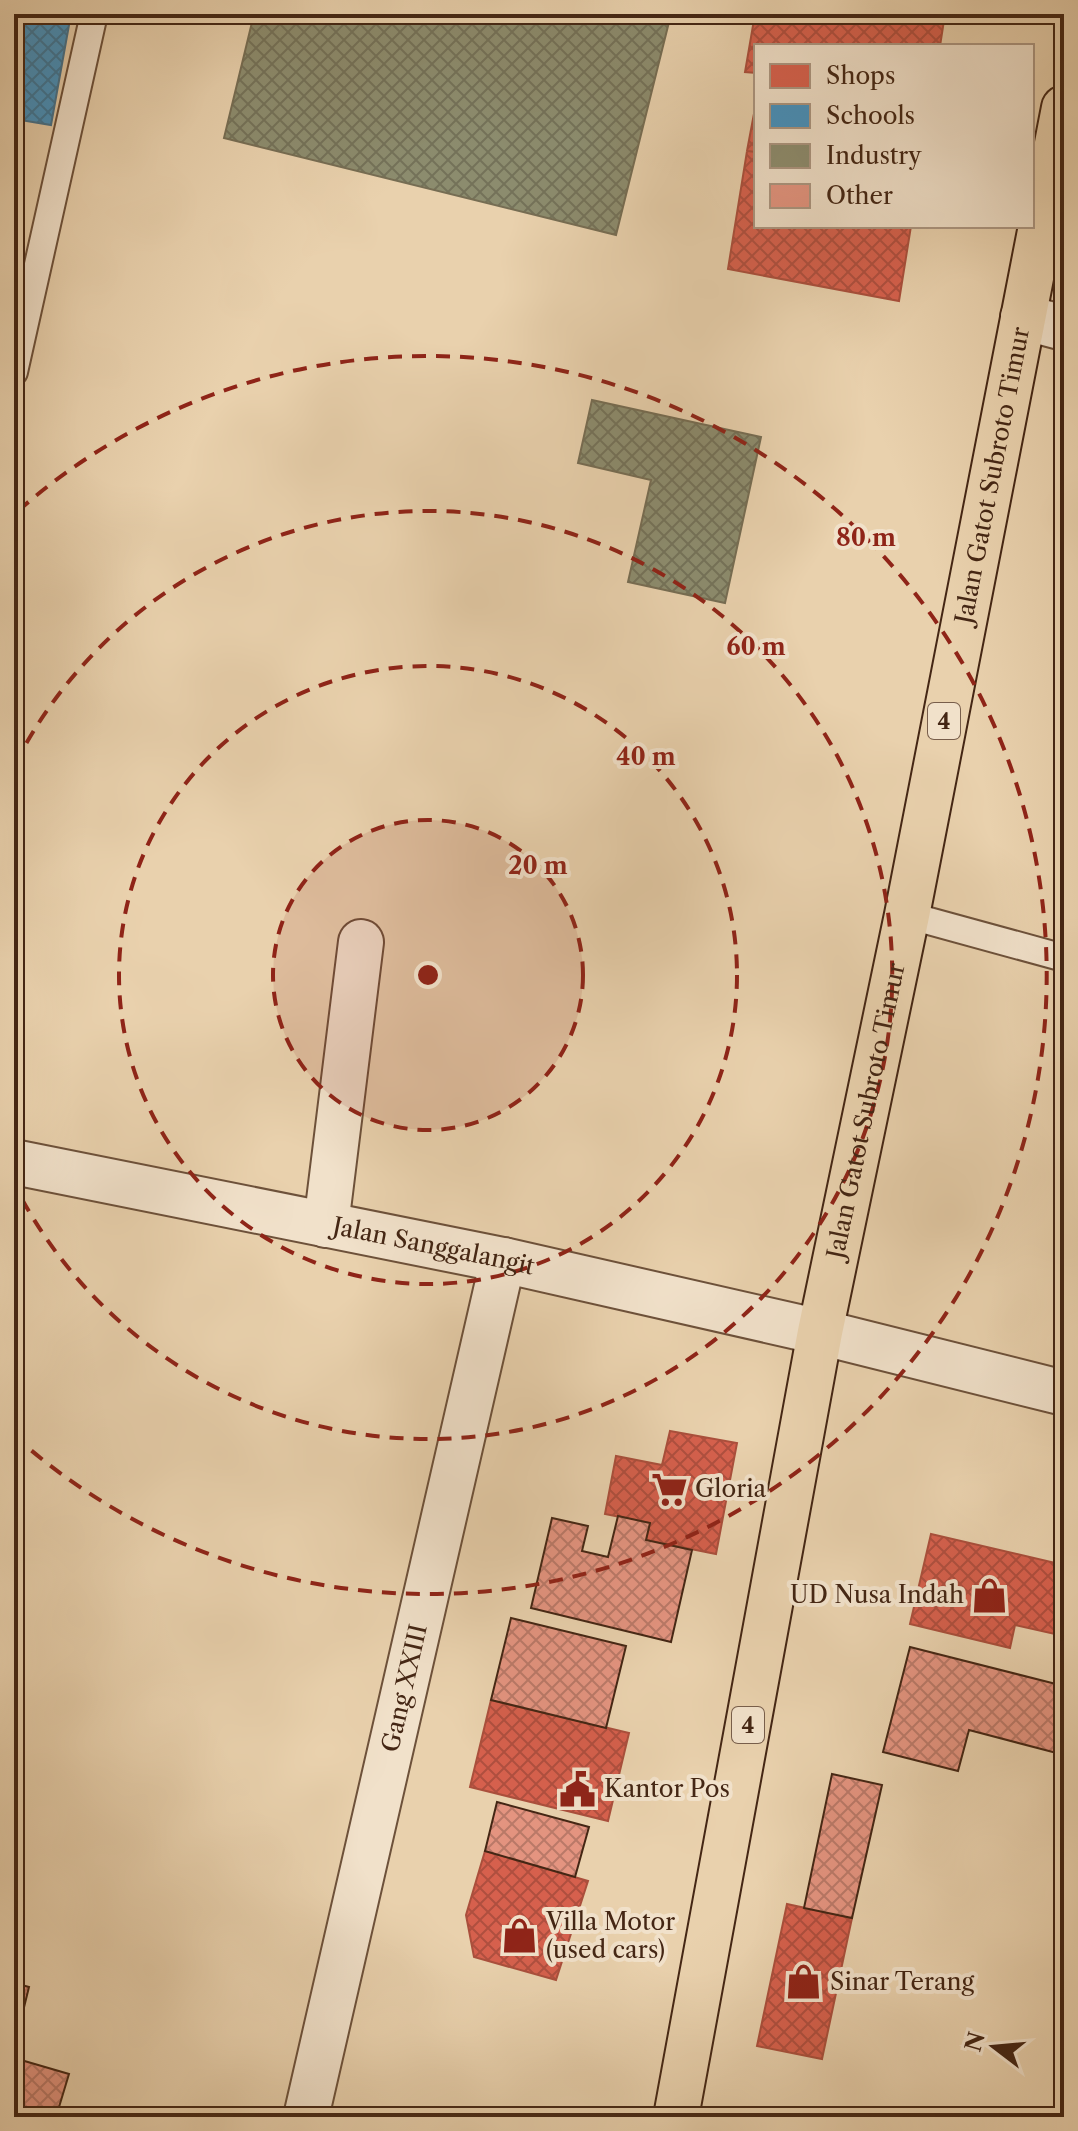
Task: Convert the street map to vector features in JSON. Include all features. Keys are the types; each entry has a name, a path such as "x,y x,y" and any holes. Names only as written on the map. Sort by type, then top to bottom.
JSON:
{"highway":[{"name":"Jalan Gatot Subroto Timur","path":"676,2117 836,1337 907,915 1044,322 1064,108"}],"street":[{"path":"326,1225 361,942"},
{"name":"Jalan Sanggalangit","path":"14,1162 127,1182 503,1260 1064,1393"},
{"name":"Gang XXIII","path":"306,2117 503,1260"}],"lane":[{"path":"14,372 94,14"},
{"path":"907,915 1064,958"}],"building: Shops":[{"path":"755,14 945,14 940,44 754,44 754,73 745,72"},
{"path":"754,114 754,152 747,151"},
{"path":"747,151 754,152 754,228 911,228 899,301 728,269"},
{"name":"Gloria","path":"670,1431 737,1443 716,1554 646,1540 650,1523 605,1514 616,1456 662,1465"},
{"name":"UD Nusa Indah","path":"931,1534 1064,1565 1064,1636 1015,1625 1010,1648 910,1624"},
{"path":"491,1700 629,1733 608,1821 470,1787"},
{"name":"Villa Motor (used cars)","path":"485,1851 588,1881 556,1980 474,1957 466,1915"},
{"name":"Sinar Terang","path":"787,1904 852,1918 822,2059 757,2046"}],"building: Schools":[{"path":"14,14 71,14 51,125 14,119"},
{"path":"14,132 22,133 14,179"}],"building: Industry":[{"path":"254,14 671,14 616,235 224,138"},
{"path":"592,400 761,437 725,603 628,582 651,480 578,463"}],"building: Other":[{"path":"618,1516 650,1523 646,1540 692,1550 671,1642 531,1608 552,1518 588,1526 582,1551 608,1557"},
{"path":"511,1618 626,1646 606,1728 491,1700"},
{"path":"910,1647 1064,1686 1064,1755 969,1730 958,1771 883,1752"},
{"path":"832,1774 882,1785 852,1918 804,1908"},
{"path":"497,1802 589,1827 575,1877 485,1851"},
{"path":"14,1983 29,1987 14,2048"},
{"path":"21,2060 69,2074 56,2117 14,2117 14,2084"}],"place":[{"name":"Gloria","path":"669,1489"},
{"name":"UD Nusa Indah","path":"990,1595"},
{"name":"Kantor Pos","path":"578,1789"},
{"name":"Villa Motor (used cars)","path":"520,1936"},
{"name":"Sinar Terang","path":"804,1982"}]}
